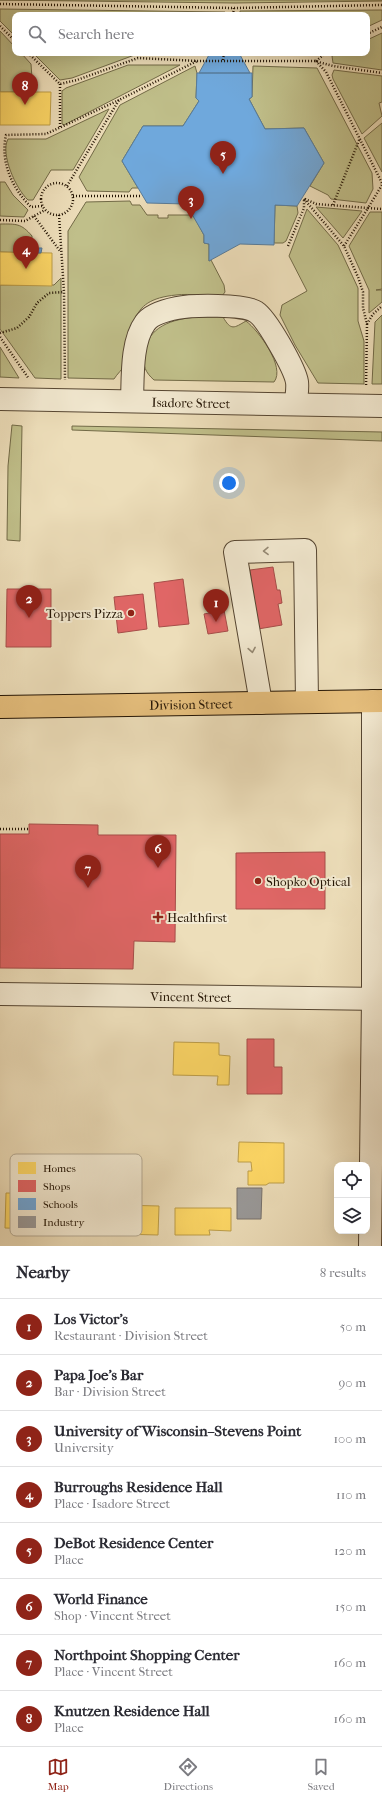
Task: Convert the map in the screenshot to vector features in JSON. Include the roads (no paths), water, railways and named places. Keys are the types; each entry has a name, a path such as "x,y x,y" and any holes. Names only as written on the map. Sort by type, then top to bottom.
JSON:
{"main road":[{"name":"Division Street","path":"0,707 378,701"}],"street":[{"path":"132,400 136,347 140,332 145,322 153,316 177,308 230,307 248,308 256,312 263,320 285,354 297,381 296,404"},
{"name":"Isadore Street","path":"0,399 132,400 382,406"},
{"path":"261,703 235,552 305,550 307,702"},
{"path":"370,1246 378,999 378,701"},
{"name":"Vincent Street","path":"0,994 378,999"}],"place":[{"name":"Knutzen Residence Hall","path":"25,105"},
{"name":"DeBot Residence Center","path":"223,174"},
{"name":"University of Wisconsin–Stevens Point","path":"191,219"},
{"name":"Burroughs Residence Hall","path":"26,269"},
{"name":"Toppers Pizza","path":"131,613"},
{"name":"Papa Joe's Bar","path":"29,618"},
{"name":"Los Victor's","path":"216,622"},
{"name":"World Finance","path":"158,868"},
{"name":"Shopko Optical","path":"258,881"},
{"name":"Northpoint Shopping Center","path":"88,888"},
{"name":"Healthfirst","path":"158,917"}]}
